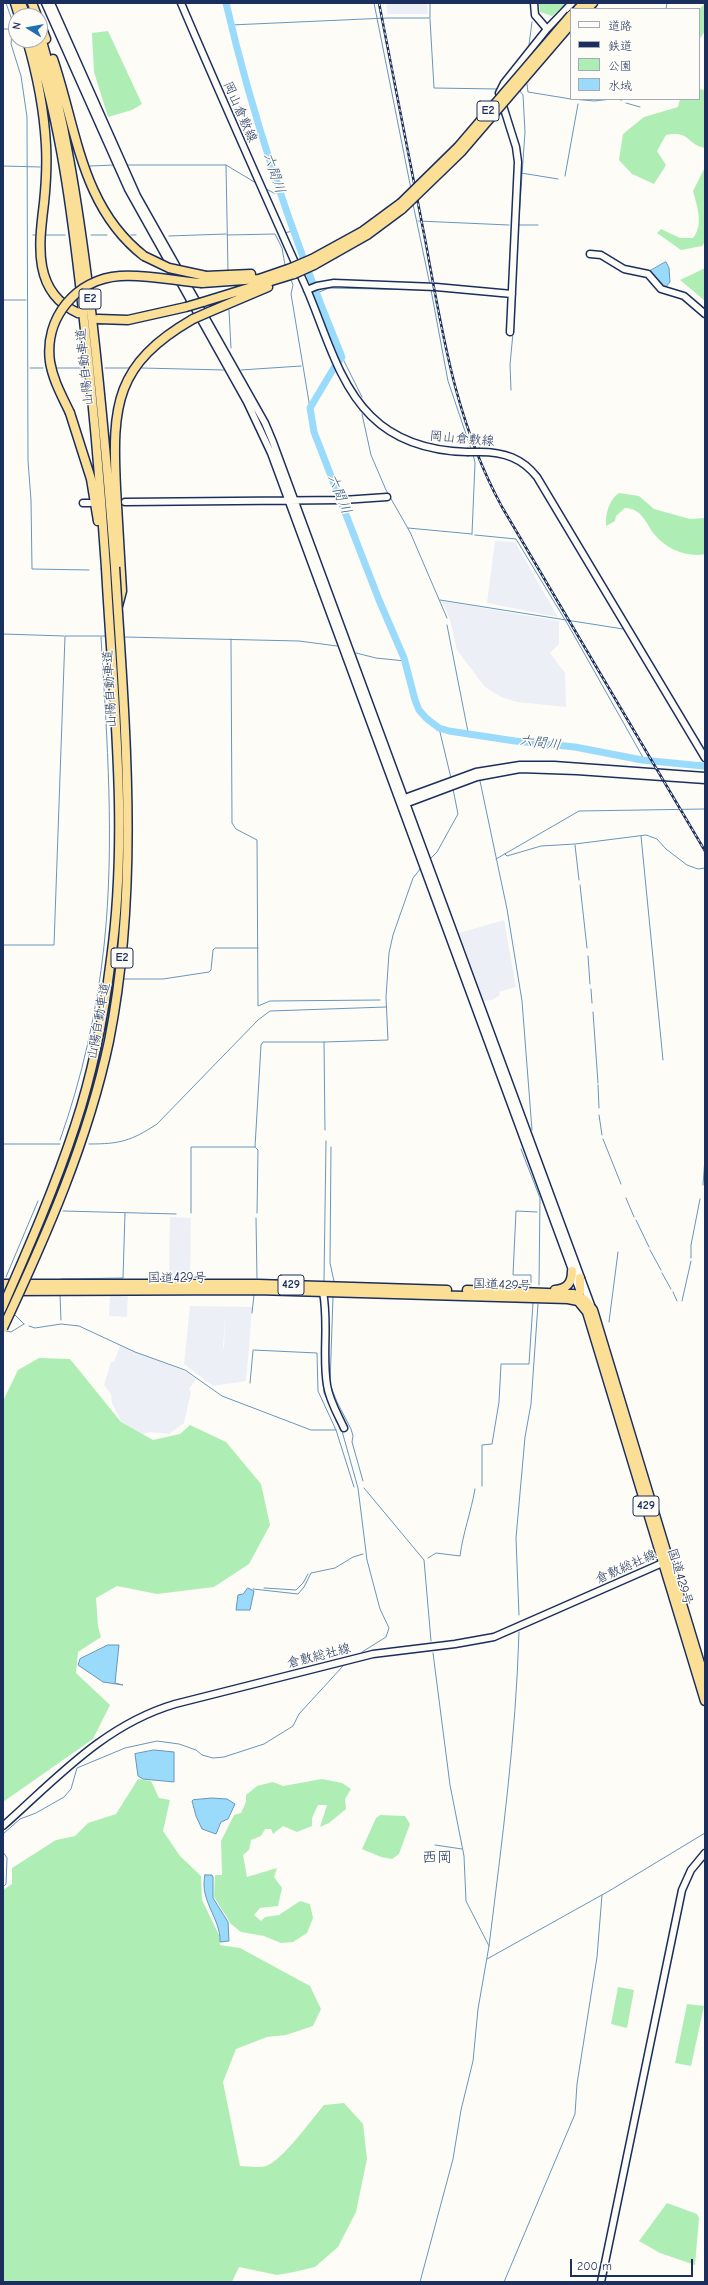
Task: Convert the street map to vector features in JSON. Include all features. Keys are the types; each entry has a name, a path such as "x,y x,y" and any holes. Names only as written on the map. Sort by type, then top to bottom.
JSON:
{"highway":[{"name":"E2","path":"401,206 458,147 570,16"},
{"name":"E2","path":"293,271 313,262 401,206 462,151 570,25"},
{"path":"29,48 38,81 45,124 46,162 39,248 40,263 44,276 55,295 78,313"},
{"name":"山陽自動車道","path":"3,1306 56,1180 76,1125 98,1039 112,958 117,894 118,831 106,568 98,459 70,206 57,126 36,48"},
{"name":"山陽自動車道","path":"3,1328 44,1239 86,1127 107,1049 116,999 125,924 128,837 124,718 118,609 118,567 107,459 79,214 61,111 45,48"},
{"path":"46,48 91,188 118,232 144,256 169,268 204,280"},
{"path":"118,567 114,443 118,406 130,375 140,361 163,338 193,319 293,271"},
{"path":"106,568 91,479 70,413 54,378 49,347 54,324 62,308 71,297 90,284 118,276 204,280 259,279 293,271"},
{"path":"98,319 128,320 203,302 293,271"},
{"path":"540,1292 560,1289 568,1285 572,1278 572,1271"},
{"path":"580,1278 579,1297 581,1303 590,1311"},
{"name":"国道429号","path":"3,1284 258,1284 540,1292 579,1297"},
{"name":"国道429号","path":"3,1291 190,1290 579,1297"},
{"name":"国道429号","path":"590,1311 666,1561 705,1680"},
{"name":"国道429号","path":"666,1561 705,1701"}],"street":[{"path":"45,3 120,165 265,423 572,1271 579,1297"},
{"path":"51,3 120,165"},
{"name":"岡山倉敷線","path":"181,3 260,186 308,289 336,359 360,404 371,416 394,434 426,447 467,452 501,453 516,458 530,468 538,477 705,758"},
{"path":"534,3 535,15 547,30"},
{"path":"510,332 518,162 516,147 499,93 504,83 547,30 572,3"},
{"path":"590,254 601,255 621,267 648,274 661,289 684,296 705,314"},
{"path":"308,289 334,283 430,287 512,294"},
{"path":"125,502 343,500 387,497"},
{"path":"403,801 493,768 530,764 705,776"},
{"path":"452,783 494,773 532,769 705,780"},
{"path":"425,864 580,1278 590,1311"},
{"path":"323,1292 327,1320 327,1385 344,1428"},
{"name":"倉敷総社線","path":"3,1826 94,1746 121,1726 146,1713 175,1704 373,1654 455,1644 494,1637 666,1561"},
{"path":"601,2282 682,1890 691,1870 705,1853"}],"shaded area":[{"path":"386,3 427,3 428,14 388,14"},
{"path":"495,541 515,542 558,617 487,603"},
{"path":"442,601 559,621 559,644 550,653 565,673 566,707 517,702 501,697 485,687 457,650 450,620"},
{"path":"504,920 516,987 499,992 500,995 492,1000 484,1001 459,933"},
{"path":"170,1217 191,1218 190,1278 169,1278"},
{"path":"110,1294 128,1295 127,1317 109,1316"},
{"path":"190,1306 252,1307 249,1349 246,1381 213,1386 184,1364","holes":["225,1319 224,1347 249,1349 223,1347"]},
{"path":"120,1346 183,1370 196,1379 189,1389 191,1392 184,1423 169,1434 150,1432 141,1435 135,1429 128,1431 123,1425 112,1403 111,1394 104,1385 111,1362 114,1362"}],"green space":[{"path":"539,3 566,3 552,16 540,12"},
{"path":"705,3 705,31 700,38 700,9"},
{"path":"108,31 142,104 132,110 108,117 94,72 92,33"},
{"path":"700,89 705,90 705,148 694,144 680,134 666,135 657,151 666,165 654,184 632,174 619,160 623,134 644,117 678,107 680,100 700,100"},
{"path":"705,167 705,242 702,246 681,250 657,233 661,229 680,238 693,238 698,227 699,215 693,191"},
{"path":"705,268 705,301 680,280"},
{"path":"619,493 639,496 654,509 690,519 705,518 705,554 692,555 671,548 655,535 640,514 631,509 625,508 616,516 615,521 606,526 608,508 610,503"},
{"path":"39,1358 70,1359 121,1422 153,1440 180,1434 190,1425 226,1442 261,1484 270,1525 249,1564 214,1587 157,1594 117,1586 96,1598 98,1626 101,1637 78,1652 76,1673 110,1705 93,1739 3,1802 3,1401 18,1370"},
{"path":"138,1779 151,1781 159,1798 170,1800 163,1831 180,1856 201,1876 202,1900 219,1935 220,1945 240,1948 310,1986 321,2009 313,2026 286,2035 267,2037 236,2049 223,2082 240,2166 263,2167 273,2162 288,2148 324,2105 344,2103 363,2124 367,2159 356,2212 338,2247 315,2267 294,2272 277,2275 239,2267 232,2282 3,2282 3,1890 12,1884 12,1868 56,1840 75,1836 88,1823 116,1814"},
{"path":"322,1779 342,1783 351,1789 345,1799 346,1809 329,1823 320,1827 327,1805 318,1805 312,1818 312,1826 297,1832 283,1826 273,1834 271,1829 265,1829 261,1836 251,1840 249,1850 243,1855 247,1877 277,1868 274,1877 282,1888 278,1906 260,1908 254,1915 261,1921 265,1917 279,1915 300,1901 310,1904 313,1918 307,1933 293,1942 281,1943 264,1936 241,1932 231,1924 214,1897 215,1875 222,1875 221,1841 234,1815 241,1813 246,1802 246,1795 257,1786 273,1782 283,1786"},
{"path":"380,1815 405,1816 410,1824 399,1854 392,1859 381,1857 362,1849 376,1818"},
{"path":"618,1987 634,1990 627,2028 611,2024"},
{"path":"687,2004 704,2006 691,2066 675,2063"},
{"path":"667,2203 697,2214 699,2218 695,2265 660,2253 639,2241"}],"water":[{"path":"666,262 669,268 670,282 665,288 650,271"},
{"path":"248,1588 254,1591 250,1610 236,1610 238,1595 243,1594"},
{"path":"108,1645 119,1645 115,1683 123,1685 103,1682 78,1665 80,1659"},
{"path":"154,1750 174,1752 174,1782 143,1779 138,1776 135,1754"},
{"path":"212,1798 227,1799 235,1804 228,1819 221,1822 216,1834 202,1829 196,1816 192,1801"},
{"path":"205,1875 212,1875 213,1877 213,1898 228,1922 229,1941 220,1942 217,1925 205,1893"}],"waterway":[{"path":"6,3 13,23 11,44 21,76 27,117 28,461 31,500 32,569 89,570"},
{"name":"六間川","path":"226,3 249,93 277,183 308,271 342,357 310,408 314,432 379,600 404,658 419,710 426,718 439,728 449,731 515,741 575,747 642,760 703,766"},
{"path":"374,3 411,189"},
{"path":"231,25 387,18 430,18 430,3"},
{"path":"666,8 667,3"},
{"path":"430,19 434,88 497,89"},
{"path":"529,45 532,22"},
{"path":"3,29 8,29"},
{"path":"527,84 528,92 570,99"},
{"path":"517,247 525,132 523,95 520,91"},
{"path":"584,100 603,100"},
{"path":"626,103 640,107"},
{"path":"565,176 578,104"},
{"path":"90,166 115,165"},
{"path":"127,165 226,165 256,183"},
{"path":"226,165 228,271"},
{"path":"3,166 40,167"},
{"path":"521,173 558,179"},
{"path":"266,189 274,193 281,192"},
{"path":"413,204 430,285"},
{"path":"418,221 509,225"},
{"path":"519,225 538,225"},
{"path":"284,233 293,231"},
{"path":"169,236 226,234"},
{"path":"227,235 275,234 282,248 285,265"},
{"path":"44,235 65,235"},
{"path":"91,235 107,235"},
{"path":"131,235 136,235"},
{"path":"291,280 293,285 291,294 310,408"},
{"path":"317,293 329,288 429,290"},
{"path":"431,290 448,381 471,449"},
{"path":"440,291 454,292"},
{"path":"3,300 26,300"},
{"path":"514,322 515,302"},
{"path":"229,310 231,348"},
{"path":"511,390 510,365 513,333"},
{"path":"342,357 362,397"},
{"path":"241,370 301,366"},
{"path":"30,368 43,368"},
{"path":"55,368 82,368"},
{"path":"105,368 129,368"},
{"path":"142,368 224,370"},
{"path":"362,414 371,455 386,490 410,532 447,618"},
{"path":"472,534 475,463 473,454"},
{"path":"408,528 472,534"},
{"path":"475,535 516,539 567,623 645,761"},
{"path":"440,600 623,629"},
{"path":"447,625 469,737"},
{"path":"3,634 64,636"},
{"path":"3,945 54,945 65,636 106,636"},
{"path":"60,1140 68,1117 88,1044 104,946 109,869 109,791 101,637"},
{"path":"124,637 299,641 337,646"},
{"path":"231,639 232,823 236,829 257,840 258,1006 270,1001 380,1000"},
{"path":"356,653 376,658 405,661"},
{"path":"439,728 451,778"},
{"path":"480,781 507,909 522,1001 532,1130"},
{"path":"429,860 437,852 458,814 453,789"},
{"path":"496,859 579,811 705,809"},
{"path":"505,854 507,856 541,846 575,844 646,835 657,839 666,849 687,865 698,869 705,868"},
{"path":"641,836 663,1060"},
{"path":"575,845 579,880"},
{"path":"325,1130 324,1042 388,1040 386,997 389,953 393,935 413,878 421,868"},
{"path":"580,885 587,948"},
{"path":"122,979 163,979 209,972 211,970 213,950 215,948 258,948"},
{"path":"588,956 590,984"},
{"path":"591,989 592,1003"},
{"path":"89,1144 117,1142 132,1138 157,1124 258,1020 270,1011 386,1007"},
{"path":"593,1012 598,1083"},
{"path":"257,1213 258,1150 255,1147 261,1045 263,1042 324,1042"},
{"path":"598,1085 599,1108"},
{"path":"599,1115 602,1135"},
{"path":"603,1139 621,1184"},
{"path":"324,1281 326,1141"},
{"path":"3,1144 60,1144"},
{"path":"191,1213 191,1147 255,1147"},
{"path":"331,1147 330,1263 334,1281"},
{"path":"521,1149 540,1198 539,1285"},
{"path":"703,1185 705,1158"},
{"path":"626,1198 634,1217"},
{"path":"691,1258 691,1245 700,1199"},
{"path":"6,1277 38,1201"},
{"path":"63,1211 176,1214"},
{"path":"531,1286 531,1275 513,1275 516,1211 537,1212"},
{"path":"61,1279 123,1278 125,1213"},
{"path":"256,1218 257,1278"},
{"path":"636,1220 649,1247"},
{"path":"650,1250 661,1270"},
{"path":"609,1322 618,1252"},
{"path":"682,1301 691,1261"},
{"path":"662,1273 671,1289"},
{"path":"673,1292 677,1301"},
{"path":"60,1295 61,1320"},
{"path":"252,1313 254,1295"},
{"path":"333,1297 330,1384 337,1402 351,1429 353,1436 352,1442 363,1481"},
{"path":"482,1486 482,1445 492,1444 499,1402 501,1364 529,1364 533,1303"},
{"path":"519,1615 516,1538 525,1437 531,1404 538,1304"},
{"path":"13,1313 24,1324"},
{"path":"6,1331 11,1332 24,1324"},
{"path":"29,1326 35,1328 61,1324 79,1326 135,1352 185,1370 222,1396 311,1430 336,1430"},
{"path":"253,1350 317,1353 318,1391 336,1430 354,1487"},
{"path":"250,1383 253,1351"},
{"path":"322,1371 324,1393 342,1431 358,1488 367,1560 380,1609 389,1628 386,1637 362,1652"},
{"path":"364,1488 424,1560 431,1641"},
{"path":"428,1558 436,1553 460,1556 475,1489"},
{"path":"253,1589 298,1594 304,1587 311,1573 335,1568 353,1557 363,1554"},
{"path":"264,1588 296,1590 303,1583 308,1574"},
{"path":"489,1946 512,1750 519,1632"},
{"path":"420,2282 453,2159 461,2110 473,2061 478,2009 489,1946 466,1901 464,1856 450,1785 433,1653"},
{"path":"3,1834 20,1819 36,1813 64,1797 71,1789 77,1768 125,1748 157,1741 179,1744 196,1750 202,1755 213,1758 224,1757 264,1744 293,1726 299,1714 343,1666"},
{"path":"487,1959 609,1891 705,1833"},
{"path":"435,1845 462,1849"},
{"path":"3,1852 7,1858 6,1884 3,1887"},
{"path":"504,2282 575,2114 577,2084 597,1957 602,1895"}],"railway":[{"path":"379,3 445,346 462,411 473,443 486,475 502,507 705,851"}],"district":[{"name":"西岡","path":"437,1858"}]}
